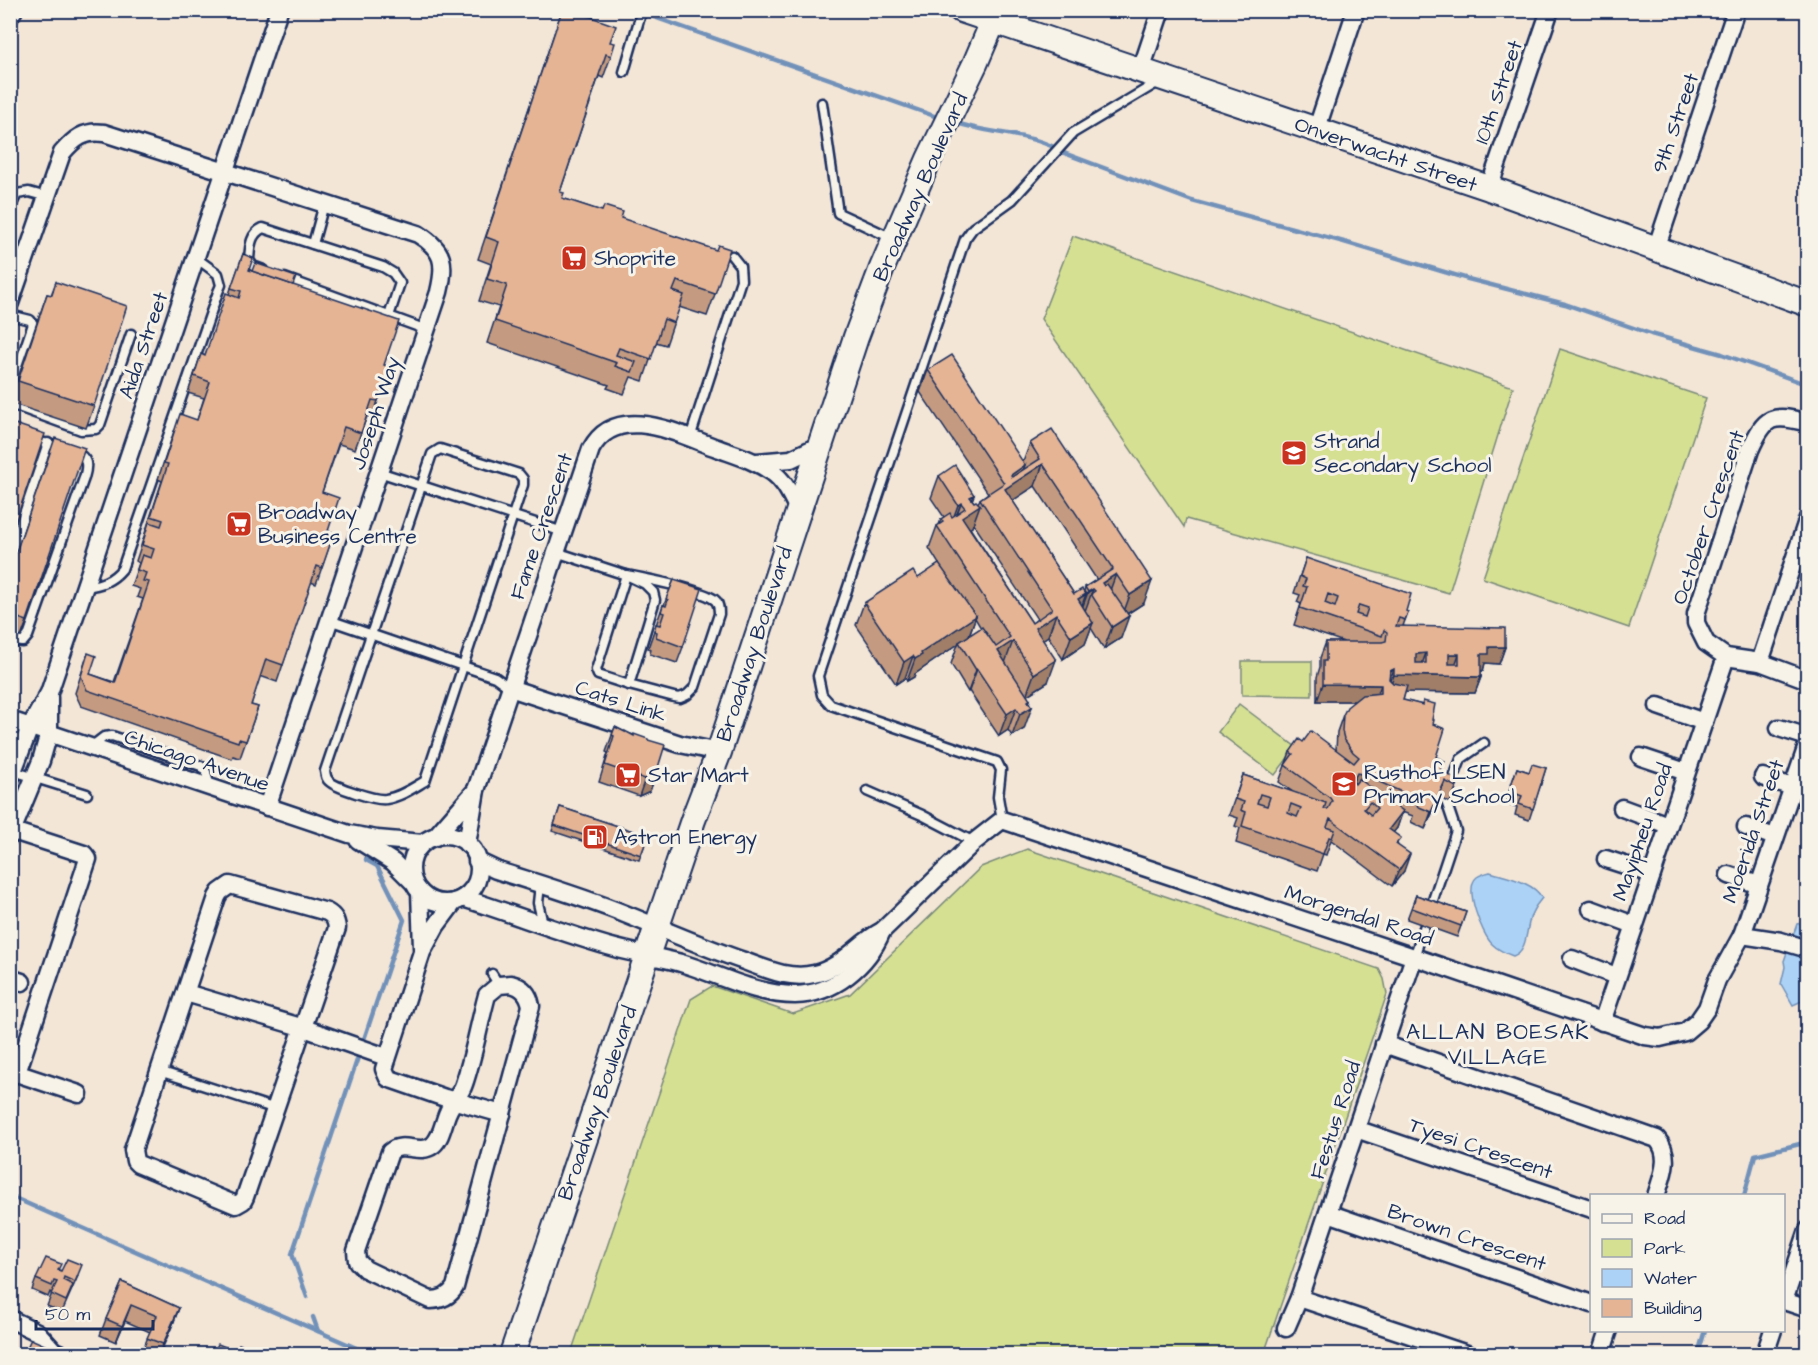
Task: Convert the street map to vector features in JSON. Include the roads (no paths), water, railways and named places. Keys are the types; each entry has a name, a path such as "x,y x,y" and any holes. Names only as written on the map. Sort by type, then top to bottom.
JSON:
{"main road":[{"name":"Onverwacht Street","path":"961,10 995,16 1141,70 1489,189 1808,304"},
{"name":"Broadway Boulevard","path":"513,1354 656,927 718,752 856,337 894,239 995,16"}],"street":[{"path":"10,16 14,10"},
{"name":"Aida Street","path":"12,775 30,727 49,693 279,10"},
{"path":"1141,70 1161,10"},
{"path":"1316,130 1356,10"},
{"name":"10th Street","path":"1489,189 1550,10"},
{"name":"9th Street","path":"1656,249 1736,10"},
{"name":"Joseph Way","path":"47,197 62,153 75,139 93,132 104,133 418,234 438,251 442,261 443,273 427,330 267,807"},
{"path":"10,303 15,277 47,197"},
{"name":"October Crescent","path":"1726,657 1706,643 1696,623 1696,614 1750,450 1761,428 1776,418 1784,416 1808,423"},
{"name":"Fame Crescent","path":"467,844 476,790 591,449 601,435 615,428 636,423 655,426 757,462 784,483 798,509"},
{"name":"Fame Crescent","path":"757,462 791,459 820,445"},
{"path":"1760,662 1808,519"},
{"path":"1726,657 1760,662 1808,680"},
{"name":"Mayipheu Road","path":"1602,1022 1726,657"},
{"name":"Cats Link","path":"510,688 680,744 718,752"},
{"name":"Aida Street","path":"11,832 34,778 49,734 49,693"},
{"path":"1658,706 1704,722"},
{"name":"Chicago Avenue","path":"10,720 349,834 429,840"},
{"path":"1779,728 1808,737"},
{"name":"Moerida Street","path":"1742,934 1808,743"},
{"path":"1641,757 1686,772"},
{"path":"1763,777 1792,788"},
{"name":"Fame Crescent","path":"429,840 476,790"},
{"path":"1622,808 1668,825"},
{"path":"477,861 496,870 624,913 710,949 780,973 798,976 831,969 841,963 869,938 882,931 974,842 1002,820"},
{"name":"Morgendal Road","path":"1002,820 1645,1036 1660,1038 1685,1032 1698,1021 1707,1008 1718,980 1742,934"},
{"path":"1746,826 1775,837"},
{"path":"11,832 84,854 88,859 14,1072 79,1094"},
{"name":"Chicago Avenue","path":"349,834 393,862 417,887"},
{"path":"371,1051 436,926 458,899 476,881 477,861 467,844 452,836 429,840 413,858 411,875 417,887 428,898 437,902 458,899 767,991 797,995 818,991 849,975 875,947 882,931"},
{"path":"1606,859 1652,874"},
{"path":"1729,875 1759,885"},
{"path":"230,885 327,912 336,921 337,928 304,1028 245,1197 239,1204 232,1204 135,1161 133,1150 217,897 230,885"},
{"path":"417,887 422,952"},
{"path":"1591,909 1634,925"},
{"path":"1742,934 1786,942 1808,949"},
{"name":"Festus Road","path":"1286,1328 1299,1298 1414,957"},
{"path":"1572,959 1616,976"},
{"path":"496,980 522,989 527,994 531,1006 455,1287 442,1299 430,1299 365,1269 357,1261 356,1251 390,1152 402,1146 419,1150 435,1143 455,1099 464,1086 487,995 496,980"},
{"path":"186,993 304,1028 371,1051 388,1078 445,1098 502,1114"},
{"path":"1384,1044 1657,1139 1663,1146 1666,1164 1657,1194"},
{"name":"Tyesi Crescent","path":"1356,1129 1590,1208"},
{"name":"Brown Crescent","path":"1328,1213 1590,1303"},
{"path":"1785,1298 1808,1230"},
{"path":"1299,1298 1466,1354"},
{"path":"1785,1301 1808,1309"},
{"path":"10,1319 37,1332 56,1353"},
{"path":"1601,1354 1608,1332"},
{"path":"1765,1354 1772,1332"}],"lane":[{"path":"624,72 642,10"},
{"path":"1002,820 998,797 1001,770 997,762 831,705 822,695 818,676 965,239 973,228 1012,200 1073,134 1164,78"},
{"path":"822,103 838,213 894,239"},
{"path":"10,208 17,194 23,192 47,197"},
{"path":"313,244 324,204"},
{"path":"389,316 400,283 393,273 383,267 263,228 252,237 249,260 253,266 427,330"},
{"path":"690,438 741,280 740,266 732,256"},
{"path":"85,586 98,585 114,578 122,569 221,285 219,274 196,258"},
{"path":"10,315 30,320 33,324 10,392"},
{"path":"10,404 81,430 96,429 100,425 131,334"},
{"path":"10,641 23,642 28,636 88,466 78,453 23,437"},
{"path":"10,555 48,443"},
{"path":"440,449 519,474 523,479 513,516 425,781 408,792 387,799 375,799 333,784 326,775 421,486 432,454 440,449"},
{"path":"379,472 562,532"},
{"path":"556,552 626,576 685,589 714,599 719,610 697,682 687,695 681,698 598,675 596,668 626,576"},
{"path":"626,576 650,589 655,600 628,685"},
{"path":"329,620 495,677 510,688"},
{"path":"1429,912 1456,831 1447,798 1461,759 1484,743"},
{"path":"12,775 34,778 87,794"},
{"path":"867,791 922,815 974,842"},
{"path":"540,885 538,903 543,924"},
{"path":"1414,957 1425,925"},
{"path":"159,1071 276,1109"}],"water":[{"path":"1490,872 1526,884 1538,892 1542,898 1531,916 1525,943 1513,956 1492,944 1483,931 1476,911 1472,891 1473,883 1477,877"},
{"path":"1807,922 1807,1001 1793,1005 1781,984 1784,961 1797,924"}],"waterway":[{"path":"634,10 940,118"},
{"path":"954,122 1039,141 1064,153 1192,201 1565,304 1651,334 1722,354 1808,385"},
{"path":"307,1297 292,1254 404,920 377,866 366,860 367,855"},
{"path":"1745,1194 1755,1155 1808,1142"},
{"path":"10,1196 370,1354"},
{"path":"313,1317 318,1331"},
{"path":"1698,1354 1704,1332"}],"place":[{"name":"Shoprite","path":"574,258"},
{"name":"Strand Secondary School","path":"1294,453"},
{"name":"Broadway Business Centre","path":"239,524"},
{"name":"Star Mart","path":"628,775"},
{"name":"Rusthof LSEN Primary School","path":"1344,784"},
{"name":"Astron Energy","path":"595,837"}],"district":[{"name":"ALLAN BOESAK VILLAGE","path":"1498,1044"}]}
